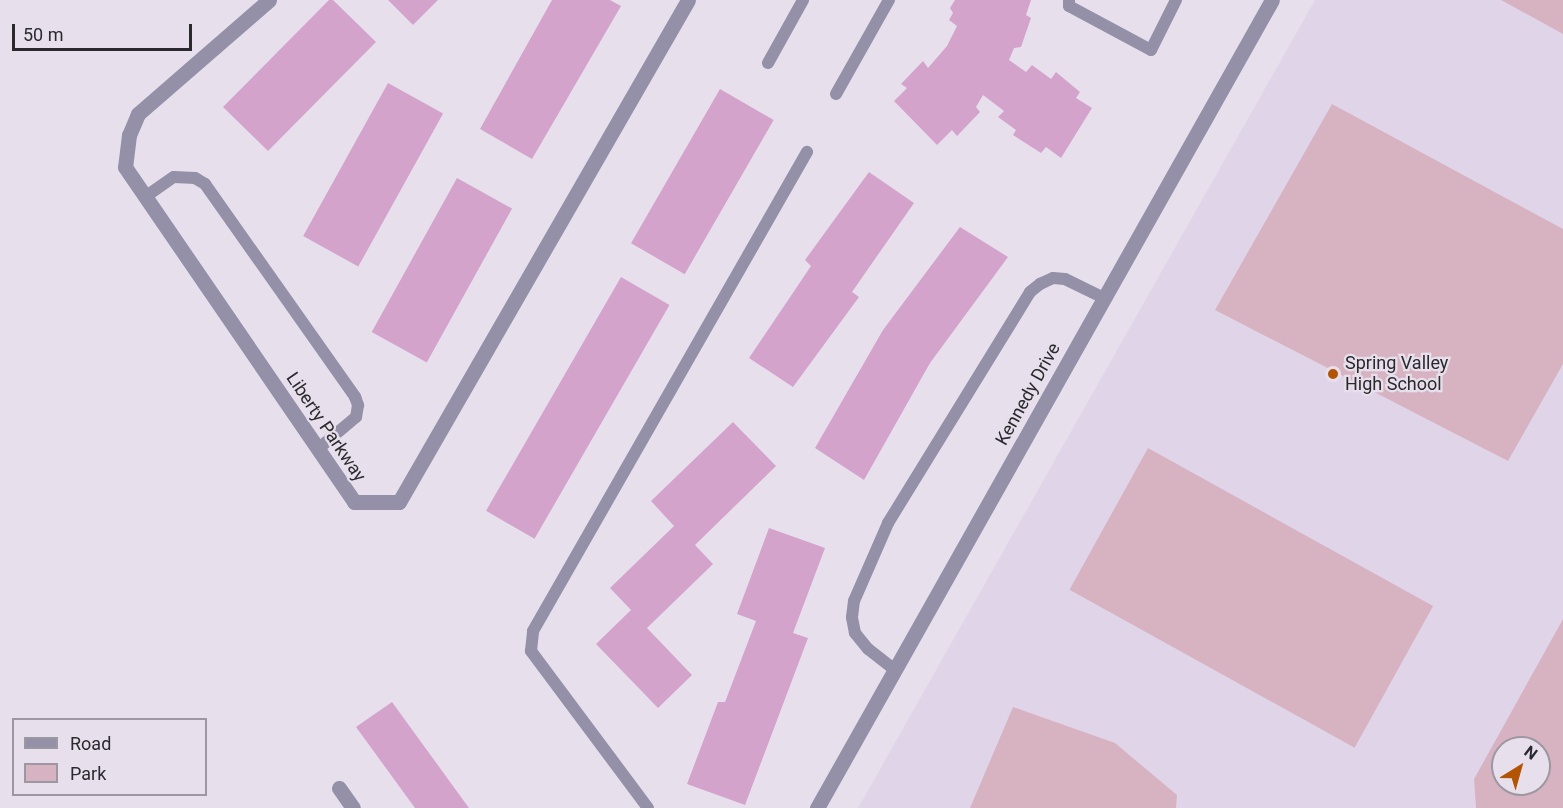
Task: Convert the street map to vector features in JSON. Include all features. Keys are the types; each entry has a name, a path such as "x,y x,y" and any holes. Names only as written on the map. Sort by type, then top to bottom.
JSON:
{"street":[{"name":"Liberty Parkway","path":"269,0 138,114 129,135 125,166 354,502 399,502 688,0"},
{"name":"Kennedy Drive","path":"821,805 1272,0"},
{"path":"339,788 354,808"}],"lane":[{"path":"768,63 803,0"},
{"path":"836,94 889,0"},
{"path":"1069,0 1069,6 1150,50 1176,0"},
{"path":"648,808 531,651 533,631 807,152"},
{"path":"146,197 174,177 195,178 205,184 355,397 358,405 356,417 318,449"},
{"path":"895,670 868,649 855,633 852,617 854,601 888,523 1030,292 1053,278 1065,279 1104,298"}],"shaded area":[{"name":"Spring Valley High School","path":"1315,0 1563,0 1563,808 858,808"}],"green space":[{"path":"1501,0 1563,0 1563,34"},
{"path":"1332,104 1563,229 1563,364 1508,461 1215,310"},
{"path":"1148,448 1433,606 1355,748 1069,590"},
{"path":"1563,619 1563,808 1476,808 1474,779 1491,748 1491,796 1551,796 1551,736 1498,736"},
{"path":"1013,707 1115,743 1177,795 1176,808 970,808"}],"building":[{"path":"329,0 333,0 376,42 268,151 223,107"},
{"path":"388,0 438,0 413,25"},
{"path":"552,0 610,0 621,6 532,159 480,129"},
{"path":"955,0 1031,0 1026,15 1031,18 1021,47 1014,48 1009,60 1026,72 1032,65 1051,79 1056,72 1080,92 1076,98 1092,108 1061,158 1046,147 1041,153 1013,135 1016,130 998,117 1004,111 983,95 976,107 980,112 957,136 952,130 937,145 894,101 907,88 901,84 923,61 928,68 947,46 957,26 949,20 953,13 950,8"},
{"path":"388,83 443,114 358,267 303,236"},
{"path":"720,89 774,120 685,274 631,243"},
{"path":"869,172 914,203 852,292 859,297 793,387 749,358 811,266 805,260"},
{"path":"457,178 512,209 427,362 372,332"},
{"path":"960,227 1008,257 930,363 864,480 815,448 883,330"},
{"path":"621,277 669,305 534,539 486,511"},
{"path":"733,422 776,466 695,545 713,564 647,628 692,675 658,708 596,644 631,610 610,588 674,526 651,501"},
{"path":"769,528 825,548 793,633 808,638 745,805 687,784 718,702 725,702 756,621 737,614"},
{"path":"392,702 469,808 415,808 356,727"}],"place":[{"name":"Spring Valley High School","path":"1333,374"}]}
